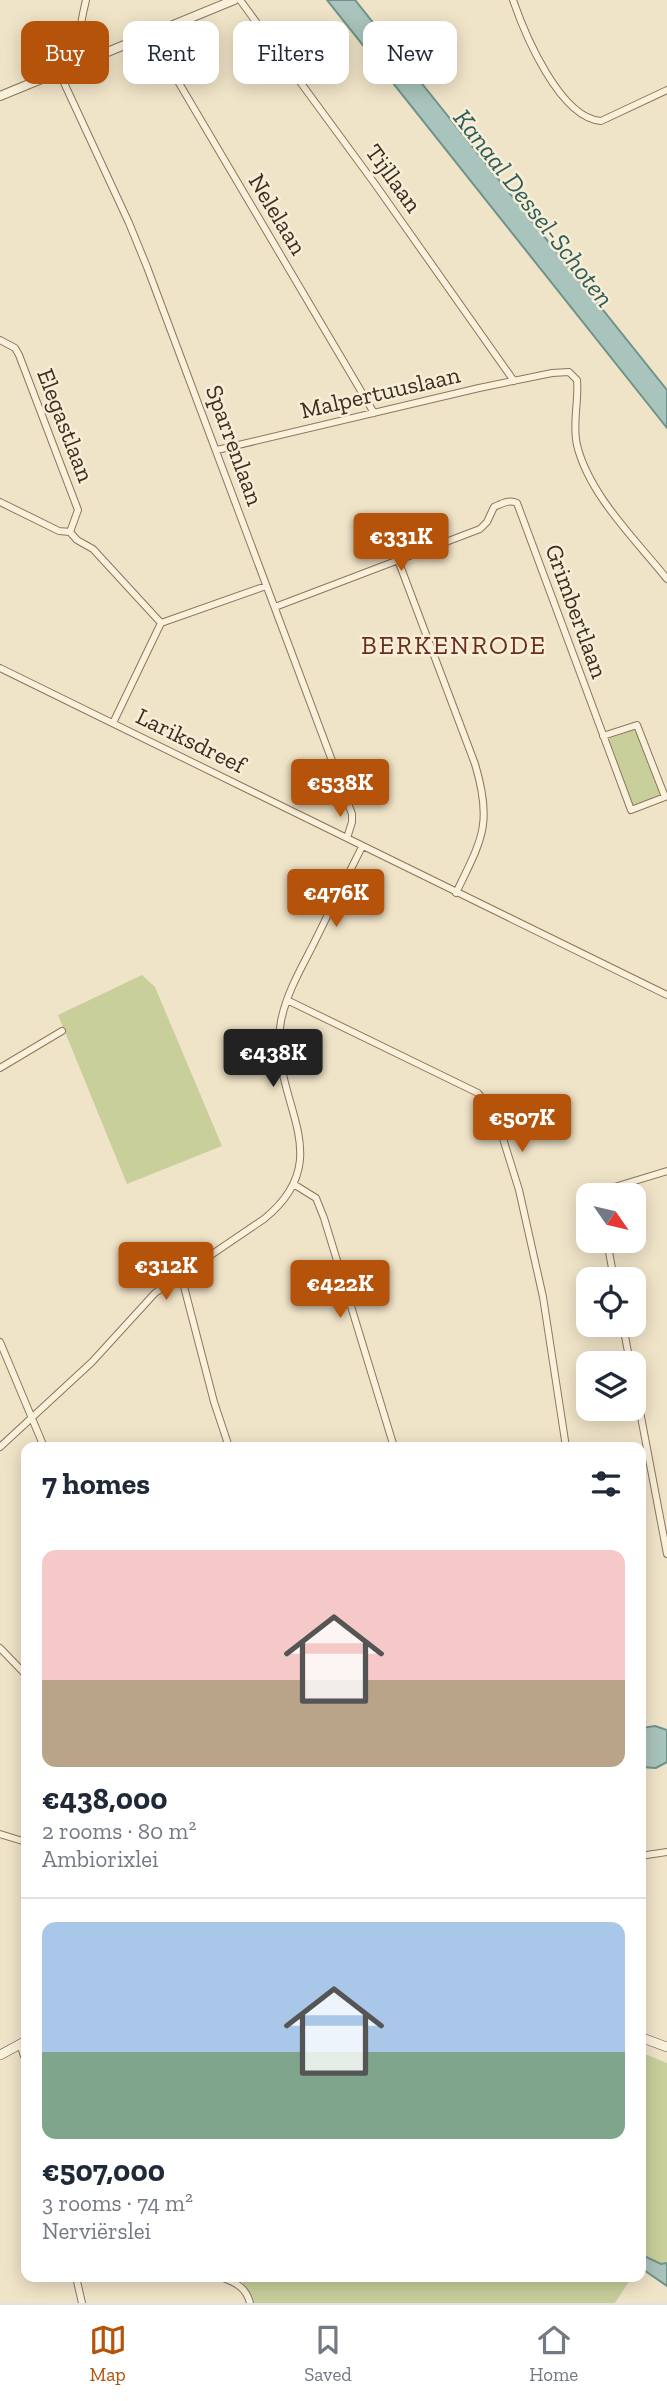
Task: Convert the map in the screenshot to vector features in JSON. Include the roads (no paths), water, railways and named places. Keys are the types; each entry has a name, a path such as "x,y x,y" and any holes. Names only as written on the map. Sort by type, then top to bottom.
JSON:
{"main road":[{"path":"646,2039 667,2047"},
{"path":"0,2055 21,2044"}],"street":[{"path":"81,21 86,0"},
{"path":"182,21 234,0"},
{"name":"Tijllaan","path":"240,0 375,184 514,381"},
{"path":"513,0 520,20 551,81 579,112 592,120 601,121 667,90"},
{"path":"0,96 30,84"},
{"name":"Sparrenlaan","path":"65,84 129,223 275,607 352,814 347,838"},
{"name":"Nelelaan","path":"180,84 374,413"},
{"name":"Elegastlaan","path":"0,340 15,348 19,355 78,510 70,532"},
{"name":"Malpertuuslaan","path":"216,450 514,381 569,372 577,380 574,419 577,444 584,467 594,486 667,579"},
{"name":"Grimbertlaan","path":"398,560 480,529 487,522 494,507 510,501 517,503 603,736 631,810 666,800 637,726 603,736"},
{"path":"0,502 58,531 70,532 77,540 93,549 161,623"},
{"path":"275,607 398,560 475,764 484,795 485,815 480,843 456,893"},
{"path":"113,723 161,623 266,586"},
{"name":"Lariksdreef","path":"0,668 667,995"},
{"path":"0,1447 92,1362 155,1293 264,1219 279,1207 295,1185 302,1146 282,1069 279,1042 281,1021 287,1000 362,847"},
{"path":"287,1000 478,1093 496,1116 519,1190 543,1297 565,1442"},
{"path":"0,1068 62,1031"},
{"path":"628,1183 667,1171"},
{"path":"295,1185 316,1198 321,1210 392,1442"},
{"path":"181,1275 214,1402 227,1442"},
{"path":"0,1342 42,1442"},
{"path":"642,1421 646,1442"},
{"path":"646,1443 667,1554"},
{"path":"0,1648 21,1670"},
{"path":"0,1833 21,1840"},
{"path":"646,1855 667,1852"},
{"path":"77,2282 82,2303"},
{"path":"234,2282 239,2284 247,2294 250,2303"}],"water":[{"path":"327,0 355,0 372,21 363,21 363,45 349,28 349,21 344,21"},
{"path":"394,84 422,84 667,390 667,428"},
{"path":"655,1726 667,1730 667,1762 656,1768 646,1767 646,1727"},
{"path":"646,2257 661,2264 667,2263 667,2286 646,2271"}],"district":[{"name":"BERKENRODE","path":"454,645"}],"water label":[{"name":"Kanaal Dessel-Schoten","path":"534,208"}]}
